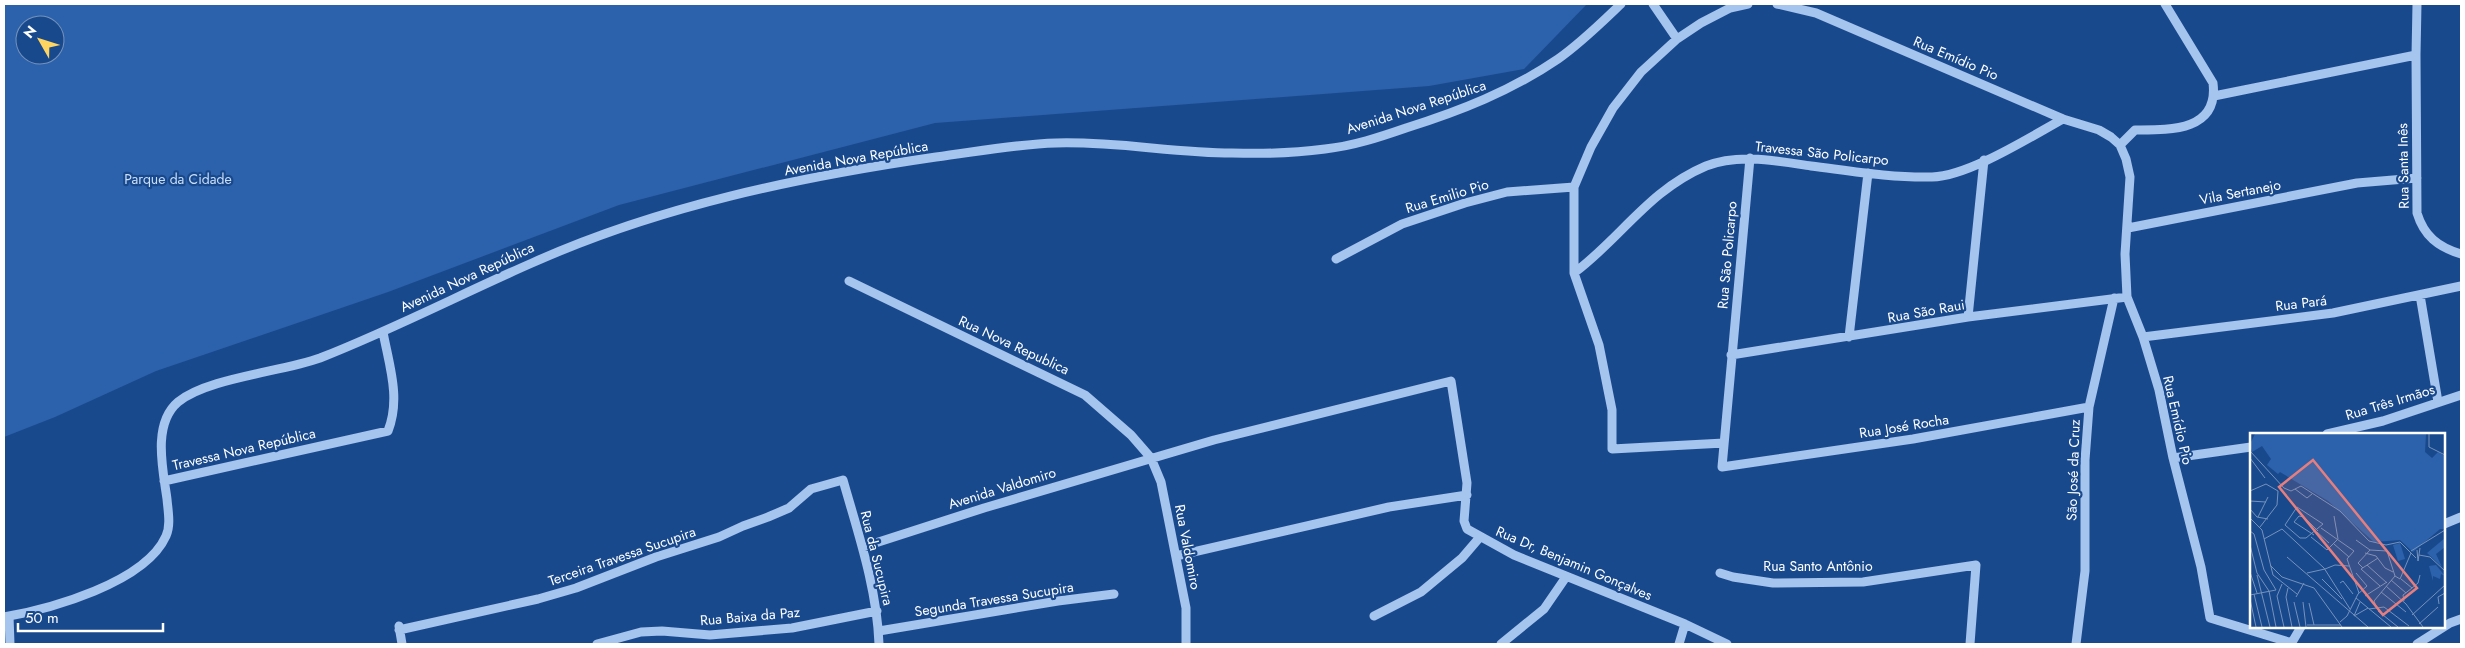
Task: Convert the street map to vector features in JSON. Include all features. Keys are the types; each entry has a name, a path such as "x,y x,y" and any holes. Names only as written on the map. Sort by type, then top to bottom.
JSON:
{"street":[{"name":"Avenida Nova República","path":"164,481 162,430 172,408 182,399 200,389 314,360 383,332 547,256 646,219 851,170 1055,143 1234,154 1328,149 1364,142 1463,109 1529,78 1578,44 1621,4"},
{"path":"1653,4 1677,39"},
{"path":"1724,443 1612,448 1612,410 1599,345 1574,273 1574,187 1591,147 1613,108 1642,72 1677,39 1701,22 1730,8 1748,4"},
{"name":"Rua Emídio Pio","path":"1777,4 1816,13 2064,119 2098,130 2120,145 2130,177 2125,277 2127,296 2143,337 2159,390 2173,458 2201,567 2210,618 2291,644"},
{"path":"2120,145 2134,130 2175,129 2189,126 2201,119 2210,108 2214,96 2213,83 2165,4"},
{"name":"Rua Santa Inês","path":"2417,4 2417,213 2420,224 2433,241 2445,249 2461,254"},
{"path":"2214,96 2416,55"},
{"name":"Travessa São Policarpo","path":"1574,273 1604,247 1640,209 1684,177 1708,166 1750,158 1868,173 1933,177 1964,170 2064,119"},
{"name":"Rua São Policarpo","path":"1722,468 1750,158"},
{"path":"1968,317 1984,160"},
{"path":"1849,338 1868,173"},
{"name":"Vila Sertanejo","path":"2128,228 2357,183 2417,178"},
{"name":"Rua Emilio Pio","path":"1336,259 1402,224 1464,203 1506,192 1574,187"},
{"name":"Rua Nova Republica","path":"849,281 1085,395 1109,414 1151,458"},
{"name":"Rua Pará","path":"2143,337 2333,313 2461,286"},
{"path":"2420,295 2438,402"},
{"name":"Rua São Raui","path":"1731,355 1849,338 1968,317 2127,296"},
{"name":"São José da Cruz","path":"2076,644 2085,571 2085,460 2089,407 2114,298"},
{"name":"Travessa Nova República","path":"6,617 53,606 81,596 111,584 132,571 160,545 168,526 164,481 388,431 394,416 396,400 383,332"},
{"name":"Avenida Valdomiro","path":"863,547 1151,458 1271,424 1451,381"},
{"name":"Rua Dr, Benjamin Gonçalves","path":"1451,381 1467,495 1464,521 1467,529 1514,555 1685,624 1727,644"},
{"name":"Rua Três Irmãos","path":"2331,433 2383,421 2461,396"},
{"name":"Rua José Rocha","path":"1722,468 1913,439 2089,407"},
{"path":"2173,458 2250,447"},
{"name":"Rua Valdomiro","path":"1151,458 1161,482 1186,608 1186,644"},
{"name":"Rua da Sucupira","path":"843,480 863,547 876,611 879,644"},
{"name":"Terceira Travessa Sucupira","path":"402,644 399,628 538,599 576,588 768,517 788,508 811,489 843,480"},
{"path":"1176,556 1389,507 1467,495"},
{"path":"2445,524 2461,517"},
{"path":"1374,616 1421,592 1462,558 1480,537"},
{"name":"Rua Santo Antônio","path":"1720,573 1733,577 1773,583 1863,582 1976,565 1970,644"},
{"path":"1501,644 1544,609 1566,577"},
{"name":"Segunda Travessa Sucupira","path":"879,632 1114,594"},
{"name":"Rua Baixa da Paz","path":"597,644 641,632 662,631 710,635 792,628 876,611"},
{"path":"6,617 10,644"},
{"path":"2445,626 2461,619"},
{"path":"1679,644 1685,624"},
{"path":"2291,644 2300,628"},
{"path":"2417,644 2442,628"}],"green space":[{"name":"Parque da Cidade","path":"4,4 1587,4 1524,69 1429,86 935,123 619,205 388,292 156,371 55,417 4,437"}]}
